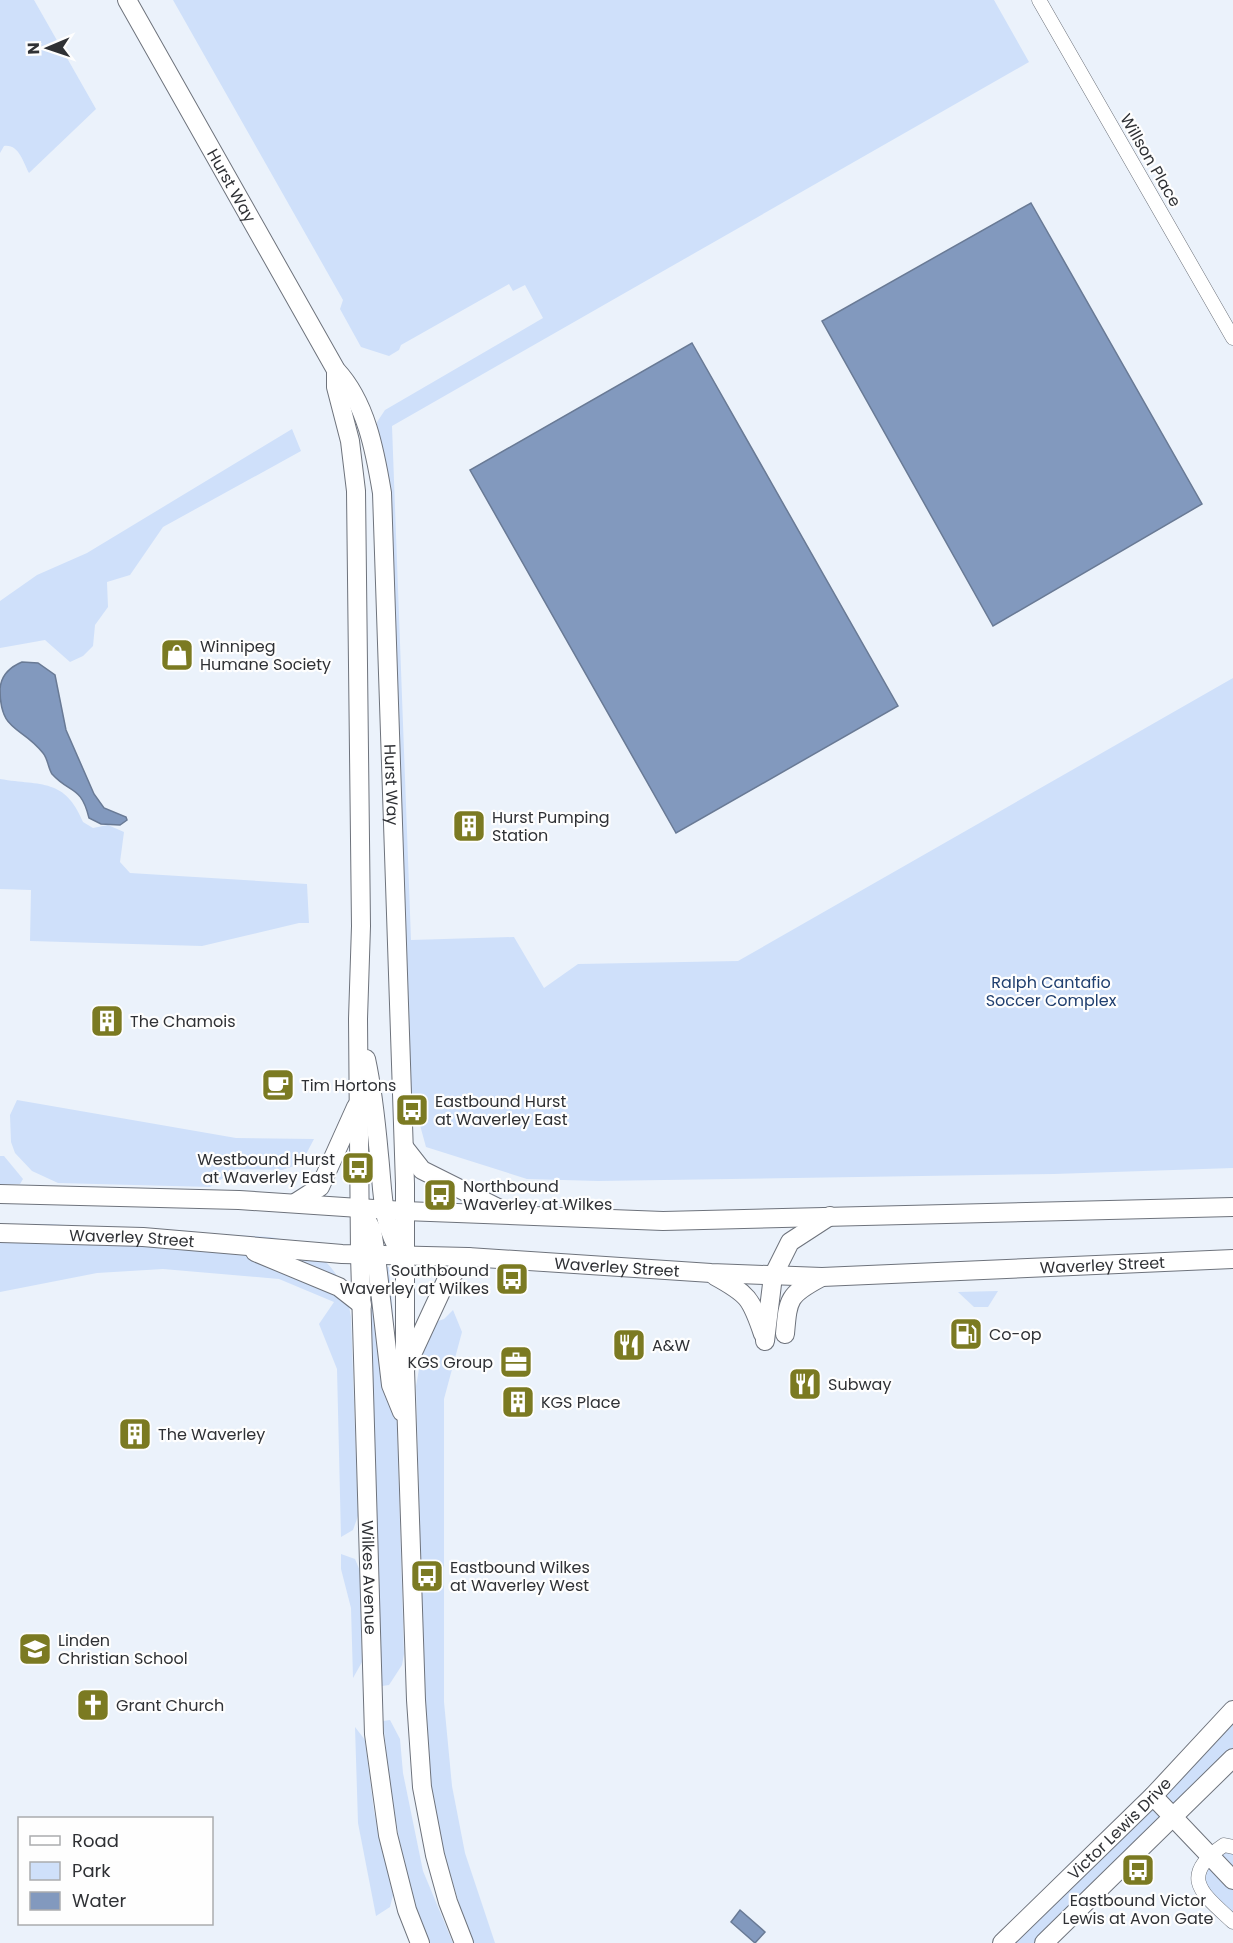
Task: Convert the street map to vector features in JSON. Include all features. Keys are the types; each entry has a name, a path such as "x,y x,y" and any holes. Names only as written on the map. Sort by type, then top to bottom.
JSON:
{"main road":[{"name":"Hurst Way","path":"127,0 336,370 348,383 361,410 377,467 382,493 404,1147 404,1211"},
{"name":"Hurst Way","path":"336,370 336,387 350,441 356,492 361,926 358,1019 360,1208"},
{"path":"358,1019 373,1093 383,1209 394,1243 404,1257"},
{"path":"295,1203 320,1187 358,1103"},
{"path":"404,1147 422,1170 510,1215"},
{"path":"0,1194 295,1203 404,1211 663,1221 832,1215 1233,1207"},
{"name":"Wilkes Avenue","path":"360,1208 368,1255 362,1305 374,1734 388,1835 407,1910 420,1943"},
{"path":"404,1211 405,1369 416,1700 422,1787 435,1855 448,1902 464,1943"},
{"path":"711,1273 738,1289 753,1303 765,1341 773,1276 790,1242 832,1215"},
{"name":"Waverley Street","path":"0,1233 143,1237 368,1255 468,1257 773,1276 822,1277 1233,1259"},
{"path":"234,1244 339,1287 362,1305"},
{"path":"368,1255 391,1385 407,1423"},
{"path":"405,1369 445,1283 468,1257"},
{"path":"785,1334 788,1302 797,1290 822,1277"},
{"name":"Victor Lewis Drive","path":"1002,1943 1153,1796 1233,1710"},
{"name":"Victor Lewis Drive","path":"1044,1943 1233,1758"},
{"path":"1153,1796 1233,1880"}],"street":[{"name":"Willson Place","path":"1039,0 1231,329"},
{"path":"1233,1847 1224,1845 1209,1856 1198,1875 1201,1892 1233,1922"}],"green space":[{"path":"0,0 34,0 96,109 29,173 20,155 13,148 4,146 0,153"},
{"name":"Ralph Cantafio Soccer Complex","path":"173,0 994,0 1029,62 392,426 411,940 514,937 544,988 578,964 738,961 1233,678 1233,1168 1054,1174 598,1181 527,1179 426,1147 415,1107 409,1107 377,422 385,410 543,318 525,285 513,291 509,284 401,345 399,350 389,356 361,347 340,309 343,300"},
{"path":"292,429 301,451 163,527 130,575 107,582 108,607 95,625 93,646 83,656 70,662 45,640 0,648 0,601 37,575 87,553"},
{"path":"0,779 40,784 60,791 76,808 83,822 93,828 108,825 124,832 120,862 130,873 307,884 309,923 299,923 202,946 30,941 31,890 0,889"},
{"path":"17,1100 236,1138 314,1139 303,1160 294,1166 282,1170 236,1169 210,1187 58,1183 32,1171 15,1153 11,1142 10,1115"},
{"path":"0,1156 4,1156 23,1179 20,1184 0,1184"},
{"path":"0,1224 48,1224 270,1237 302,1246 326,1262 342,1285 351,1317 358,1516 353,1530 341,1537 337,1369 319,1324 334,1302 279,1279 163,1269 97,1273 0,1292"},
{"path":"389,1267 394,1326 404,1654 402,1665 389,1685 382,1686 369,1278 370,1268"},
{"path":"998,1291 988,1307 974,1307 958,1292"},
{"path":"453,1310 462,1332 444,1399 444,1702 452,1786 465,1853 495,1943 471,1943 436,1827 426,1757 416,1386 423,1347 435,1322 444,1319"},
{"path":"341,1554 355,1559 360,1571 362,1662 353,1678 351,1608 341,1569"},
{"path":"1233,1710 1233,1758 1044,1943 1002,1943"},
{"path":"390,1720 400,1739 403,1773 423,1871 453,1943 426,1943 410,1888 389,1777 383,1721"},
{"path":"355,1727 365,1740 374,1811 393,1895 390,1907 376,1916 358,1823"},
{"path":"1233,1847 1233,1922 1201,1892 1209,1856"}],"water":[{"path":"1031,203 1202,504 993,626 822,321"},
{"path":"692,343 898,706 676,833 470,470"},
{"path":"22,662 38,663 55,675 66,730 94,794 104,808 126,817 127,820 120,825 101,824 89,818 79,795 52,774 43,753 8,721 1,703 1,684 7,672"},
{"path":"740,1910 765,1932 755,1943 731,1922"}],"place":[{"name":"Winnipeg Humane Society","path":"177,655"},
{"name":"Hurst Pumping Station","path":"469,826"},
{"name":"The Chamois","path":"107,1021"},
{"name":"Tim Hortons","path":"278,1085"},
{"name":"Eastbound Hurst at Waverley East","path":"412,1110"},
{"name":"Westbound Hurst at Waverley East","path":"358,1168"},
{"name":"Northbound Waverley at Wilkes","path":"440,1195"},
{"name":"Southbound Waverley at Wilkes","path":"512,1279"},
{"name":"Co-op","path":"966,1334"},
{"name":"A&W","path":"629,1345"},
{"name":"KGS Group","path":"516,1362"},
{"name":"Subway","path":"805,1384"},
{"name":"KGS Place","path":"518,1402"},
{"name":"The Waverley","path":"135,1434"},
{"name":"Eastbound Wilkes at Waverley West","path":"427,1576"},
{"name":"Linden Christian School","path":"35,1649"},
{"name":"Grant Church","path":"93,1705"},
{"name":"Eastbound Victor Lewis at Avon Gate","path":"1138,1870"}]}
